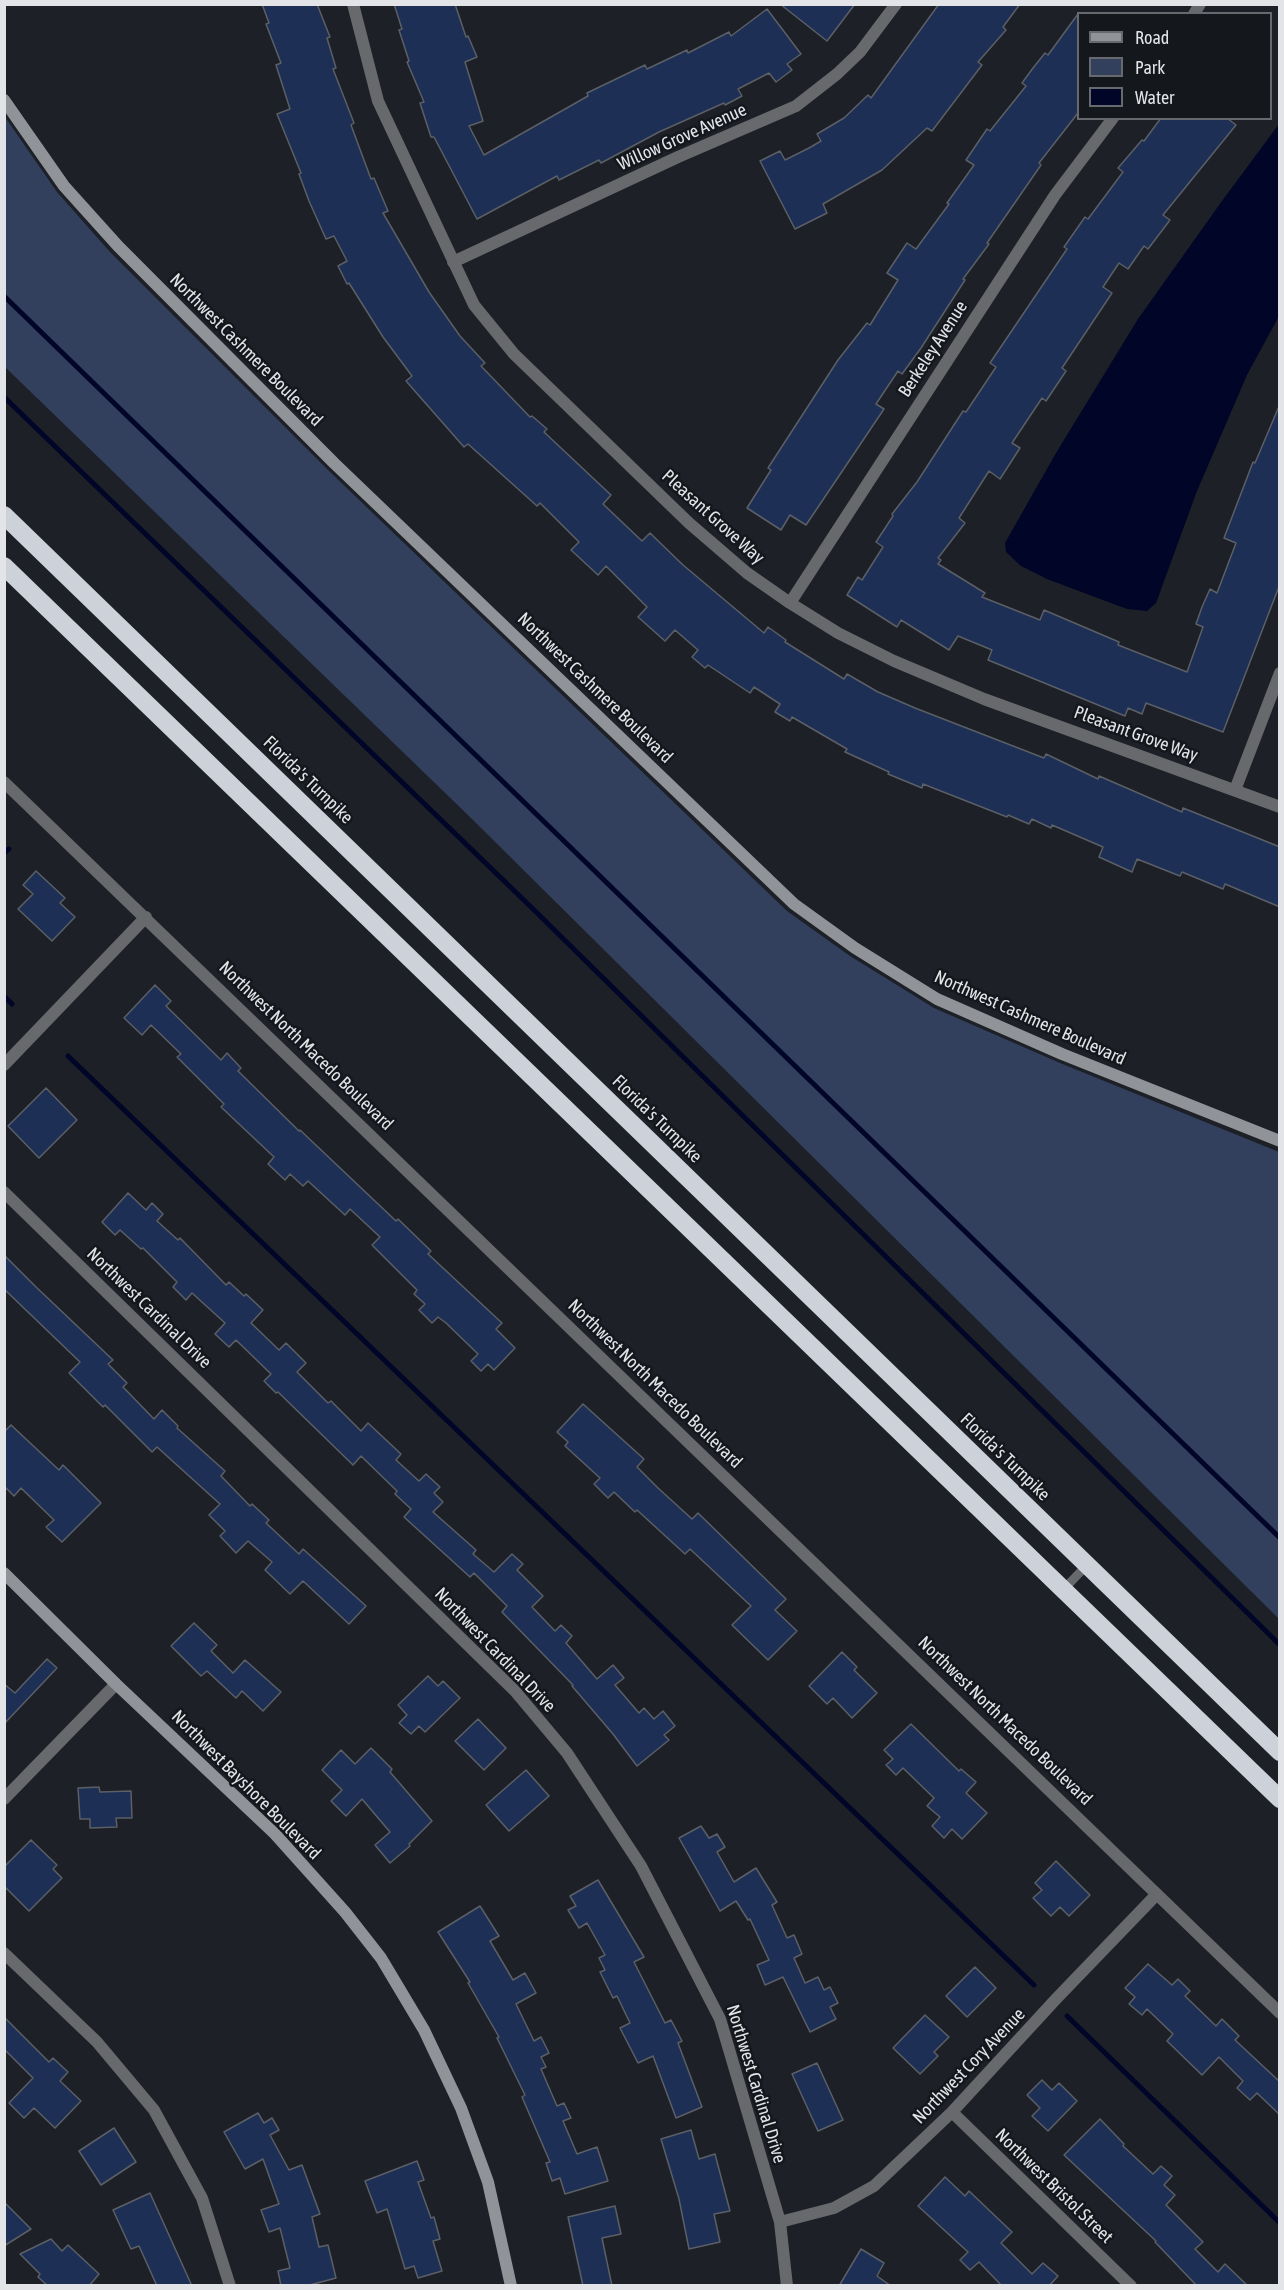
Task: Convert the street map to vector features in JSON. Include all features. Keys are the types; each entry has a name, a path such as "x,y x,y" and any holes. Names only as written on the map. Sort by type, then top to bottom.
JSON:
{"highway":[{"name":"Florida's Turnpike","path":"4,515 1280,1752"},
{"path":"4,566 1280,1799"}],"street":[{"name":"Pleasant Grove Way","path":"353,4 378,101 474,304 514,354 689,523 747,573 790,603 838,633 876,652 974,695 1280,807"},
{"name":"Willow Grove Avenue","path":"453,262 678,157 796,106 837,74 860,52 896,4"},
{"name":"Northwest Cashmere Boulevard","path":"4,100 64,186 117,246 334,463 794,904 855,948 938,999 1062,1054 1280,1141"},
{"name":"Berkeley Avenue","path":"790,603 1055,195 1111,120"},
{"path":"1235,790 1280,673"},
{"name":"Northwest North Macedo Boulevard","path":"4,782 1280,2013"},
{"path":"4,1065 146,917"},
{"name":"Northwest Cardinal Drive","path":"4,1192 515,1691 567,1753 641,1866 720,2019 780,2222 787,2286"},
{"name":"Northwest Bayshore Boulevard","path":"4,1573 116,1683 276,1834 345,1912 381,1958 424,2030 461,2108 488,2182 511,2286"},
{"path":"4,1799 116,1683"},
{"name":"Northwest Cory Avenue","path":"780,2222 834,2208 874,2186 952,2112 1157,1894"},
{"path":"4,1953 98,2042 154,2110 202,2198 230,2286"},
{"name":"Northwest Bristol Street","path":"952,2112 1131,2286"}],"lane":[{"path":"1064,1589 1087,1565"}],"green space":[{"path":"5,117 57,192 110,252 327,469 787,911 850,956 934,1008 1060,1063 1279,1152 1279,1619 471,818 5,367"}],"water":[{"path":"1279,124 1279,316 1247,375 1197,491 1156,603 1147,611 1127,609 1047,579 1021,566 1006,552 1005,543 1056,453 1138,319"}],"building":[{"path":"262,4 317,4 330,37 327,38 336,68 333,69 354,123 351,125 371,179 374,178 388,211 383,213 429,292 460,336 485,363 481,366 530,417 532,416 547,429 544,432 611,495 603,504 642,541 650,533 683,565 764,633 768,627 786,640 785,642 844,679 847,674 878,692 915,708 1044,758 1046,754 1098,779 1099,776 1182,812 1183,808 1280,847 1280,907 1225,884 1223,889 1182,872 1180,876 1137,859 1132,872 1099,857 1103,847 1052,825 1051,828 1032,819 1029,824 923,784 922,788 888,774 889,772 845,752 847,749 792,717 790,721 775,712 780,704 754,687 750,693 708,665 705,668 692,657 698,650 675,630 665,641 638,617 647,607 606,566 598,575 571,550 579,542 540,503 537,506 468,444 464,447 406,381 412,376 383,337 349,283 347,284 338,266 347,261 334,236 326,239 309,201 299,174 301,173 277,114 290,109 276,65 281,63 266,24 269,23"},
{"path":"394,4 455,4 466,37 468,36 477,57 465,62 483,121 469,126 484,155 588,96 587,93 645,65 647,69 687,50 688,53 729,32 731,36 767,9 801,54 787,64 792,70 776,82 769,73 738,89 742,96 725,105 724,103 659,132 601,163 599,160 559,180 557,176 477,219 434,137 431,137 420,103 424,102 407,62 409,61 399,30 402,29"},
{"path":"780,4 855,4 827,41"},
{"path":"939,4 1020,4 1003,27 1006,30 978,62 982,65 932,131 927,128 882,170 823,204 827,213 795,229 760,161 780,151 785,160 809,148 821,141 817,134 844,118 868,95 871,98"},
{"path":"1077,15 1077,114 1039,163 1041,165 963,279 965,280 921,348 902,374 898,371 876,404 884,409 806,525 790,515 781,530 747,508 771,470 768,468 838,360 867,323 870,325 898,280 887,273 907,243 916,249 974,165 966,160 987,129 990,131 1026,86 1022,83 1045,53 1048,55"},
{"path":"1160,120 1230,120 1236,125 1163,215 1170,220 1148,249 1144,246 1128,269 1119,263 1103,287 1112,293 1062,368 1066,371 1046,401 1042,398 1012,443 1020,448 1000,479 989,471 959,518 965,523 938,558 941,560 938,564 985,593 982,597 1040,620 1044,610 1119,642 1118,645 1187,672 1203,627 1196,624 1202,607 1210,589 1217,593 1236,543 1224,538 1253,462 1255,463 1280,404 1280,584 1223,732 1146,703 1142,714 1128,708 1125,716 988,660 992,650 958,636 949,650 901,620 897,627 847,595 858,577 862,580 883,547 876,542 893,516 892,514 917,482 963,411 966,412 996,367 990,363 1067,249 1064,247 1085,217 1088,219 1123,172 1118,168 1142,140 1144,141"},
{"path":"36,871 65,898 60,903 75,917 52,941 18,909 33,894 23,885"},
{"path":"155,985 171,1001 166,1006 221,1060 227,1053 241,1068 238,1071 299,1131 396,1221 398,1219 431,1251 428,1254 502,1323 496,1329 515,1348 494,1370 488,1364 481,1371 471,1361 478,1354 438,1317 432,1323 419,1310 425,1304 414,1294 417,1290 372,1245 380,1237 350,1209 345,1215 308,1181 303,1186 290,1174 285,1180 268,1164 274,1157 221,1107 224,1104 177,1057 181,1054 151,1025 142,1035 124,1018"},
{"path":"46,1088 77,1120 39,1158 8,1126"},
{"path":"128,1193 146,1210 152,1203 163,1214 157,1221 178,1240 180,1238 226,1285 229,1282 263,1310 251,1323 279,1350 286,1343 306,1363 297,1372 328,1403 331,1401 361,1431 368,1423 401,1454 396,1460 419,1481 426,1474 440,1487 434,1493 443,1502 433,1512 476,1550 473,1554 494,1572 512,1554 523,1564 517,1570 543,1596 532,1607 555,1631 561,1625 572,1636 566,1643 597,1679 613,1665 624,1678 615,1685 639,1713 644,1708 654,1719 663,1711 675,1726 664,1735 669,1740 637,1766 573,1685 502,1612 507,1606 474,1573 470,1577 404,1517 411,1509 395,1494 397,1491 361,1456 353,1465 264,1381 271,1374 236,1340 229,1347 215,1334 225,1323 192,1293 186,1300 173,1287 177,1282 143,1248 141,1249 120,1230 115,1235 102,1222"},
{"path":"4,1255 113,1360 108,1364 127,1383 123,1387 154,1419 162,1410 178,1426 177,1428 225,1471 221,1476 250,1506 252,1504 269,1520 266,1523 299,1554 303,1549 366,1606 349,1624 303,1581 290,1594 265,1570 272,1562 248,1541 236,1553 220,1536 225,1531 209,1515 220,1504 157,1447 152,1452 105,1405 103,1407 69,1373 80,1362 4,1289"},
{"path":"583,1404 644,1459 637,1467 658,1488 692,1519 698,1513 786,1599 775,1610 797,1631 768,1660 732,1625 751,1606 690,1549 685,1554 614,1492 608,1498 594,1484 600,1478 565,1446 568,1442 557,1432"},
{"path":"11,1425 59,1470 63,1465 101,1503 62,1542 46,1527 54,1520 21,1488 14,1496 4,1486 4,1432"},
{"path":"194,1623 217,1645 211,1651 233,1673 245,1660 281,1692 263,1711 242,1691 236,1698 207,1671 201,1676 171,1646"},
{"path":"842,1652 857,1667 854,1670 877,1693 852,1718 833,1698 827,1704 809,1686"},
{"path":"47,1659 57,1668 4,1724 4,1684 15,1693"},
{"path":"428,1676 438,1686 443,1681 460,1698 425,1732 419,1726 411,1734 399,1723 407,1715 398,1705"},
{"path":"478,1719 506,1748 484,1770 455,1741"},
{"path":"911,1724 959,1771 961,1769 976,1782 966,1793 987,1813 962,1839 952,1829 944,1838 932,1826 940,1817 927,1806 934,1798 903,1768 896,1775 886,1765 893,1759 884,1750"},
{"path":"371,1748 392,1769 390,1772 432,1821 409,1844 410,1846 390,1863 375,1845 390,1832 362,1799 346,1816 331,1801 342,1790 322,1770 341,1750 355,1764"},
{"path":"526,1770 549,1796 509,1831 486,1805"},
{"path":"99,1787 100,1792 131,1791 132,1818 116,1818 117,1827 90,1828 90,1819 80,1819 78,1788"},
{"path":"701,1826 709,1838 717,1834 725,1847 717,1852 734,1882 756,1868 777,1902 772,1905 787,1938 794,1935 802,1954 794,1958 805,1983 818,1977 824,1990 830,1987 838,2003 830,2007 836,2019 810,2032 783,1977 765,1985 757,1965 769,1960 750,1919 748,1920 736,1901 720,1911 679,1838"},
{"path":"31,1840 57,1865 53,1869 62,1878 29,1911 4,1886 4,1867"},
{"path":"1056,1861 1090,1895 1069,1916 1060,1907 1051,1916 1033,1898 1042,1890 1035,1883"},
{"path":"598,1880 644,1957 634,1962 665,2023 671,2020 682,2041 678,2043 702,2107 676,2118 653,2056 638,2063 620,2028 630,2023 617,1996 613,1998 600,1972 605,1970 599,1958 605,1955 587,1923 579,1928 568,1910 576,1906 570,1896"},
{"path":"480,1906 499,1936 490,1941 513,1980 525,1973 536,1993 516,2004 534,2041 541,2037 549,2053 541,2057 546,2067 541,2069 557,2106 564,2103 571,2118 563,2121 577,2154 597,2147 608,2181 565,2194 560,2178 552,2181 546,2163 550,2162 522,2097 525,2095 497,2038 499,2037 468,1983 470,1982 438,1932"},
{"path":"1148,1964 1172,1985 1178,1979 1190,1991 1185,1996 1216,2026 1222,2019 1239,2036 1235,2040 1280,2082 1280,2115 1257,2093 1250,2100 1237,2088 1243,2081 1219,2057 1202,2075 1167,2041 1173,2034 1147,2009 1142,2015 1129,2004 1135,1997 1125,1988"},
{"path":"975,1967 996,1988 967,2017 946,1996"},
{"path":"925,2015 949,2037 934,2052 938,2056 920,2074 893,2048"},
{"path":"4,2017 49,2062 53,2058 68,2072 60,2081 81,2101 55,2128 34,2108 24,2118 9,2103 33,2078 4,2049"},
{"path":"817,2063 843,2120 818,2131 792,2074"},
{"path":"1042,2080 1052,2090 1059,2083 1077,2101 1048,2131 1032,2116 1040,2108 1027,2095"},
{"path":"258,2113 264,2123 272,2118 279,2130 270,2135 289,2170 302,2165 320,2214 312,2217 319,2247 328,2245 336,2278 306,2286 281,2286 278,2271 290,2268 280,2228 269,2232 261,2210 279,2204 263,2159 245,2169 224,2132"},
{"path":"1100,2119 1124,2144 1123,2146 1153,2174 1161,2166 1172,2176 1164,2185 1175,2195 1166,2205 1203,2242 1195,2249 1218,2272 1225,2264 1248,2286 1197,2286 1156,2241 1064,2155"},
{"path":"114,2128 136,2162 101,2185 79,2151"},
{"path":"691,2130 699,2159 715,2154 730,2211 714,2214 720,2242 689,2249 679,2199 661,2139"},
{"path":"417,2161 424,2180 418,2182 431,2218 434,2217 440,2239 433,2241 442,2271 418,2278 414,2266 405,2269 387,2209 377,2213 365,2181"},
{"path":"945,2177 965,2196 969,2191 1012,2232 1001,2243 1032,2274 1043,2263 1058,2276 1049,2286 1002,2286 979,2262 970,2270 960,2260 968,2252 918,2206"},
{"path":"150,2193 192,2286 157,2286 139,2246 131,2249 113,2210"},
{"path":"4,2202 31,2229 4,2246"},
{"path":"615,2206 621,2234 602,2238 612,2286 583,2286 568,2217"},
{"path":"51,2239 62,2251 68,2245 99,2274 89,2286 48,2286 38,2277 40,2274 20,2254"},
{"path":"861,2249 884,2263 877,2276 891,2286 839,2286"}],"waterway":[{"path":"4,296 1280,1538"},
{"path":"4,397 531,907 1280,1645"},
{"path":"4,853 9,849"},
{"path":"4,996 12,1004"},
{"path":"68,1056 1034,1985"},
{"path":"1067,2016 1280,2223"}]}
